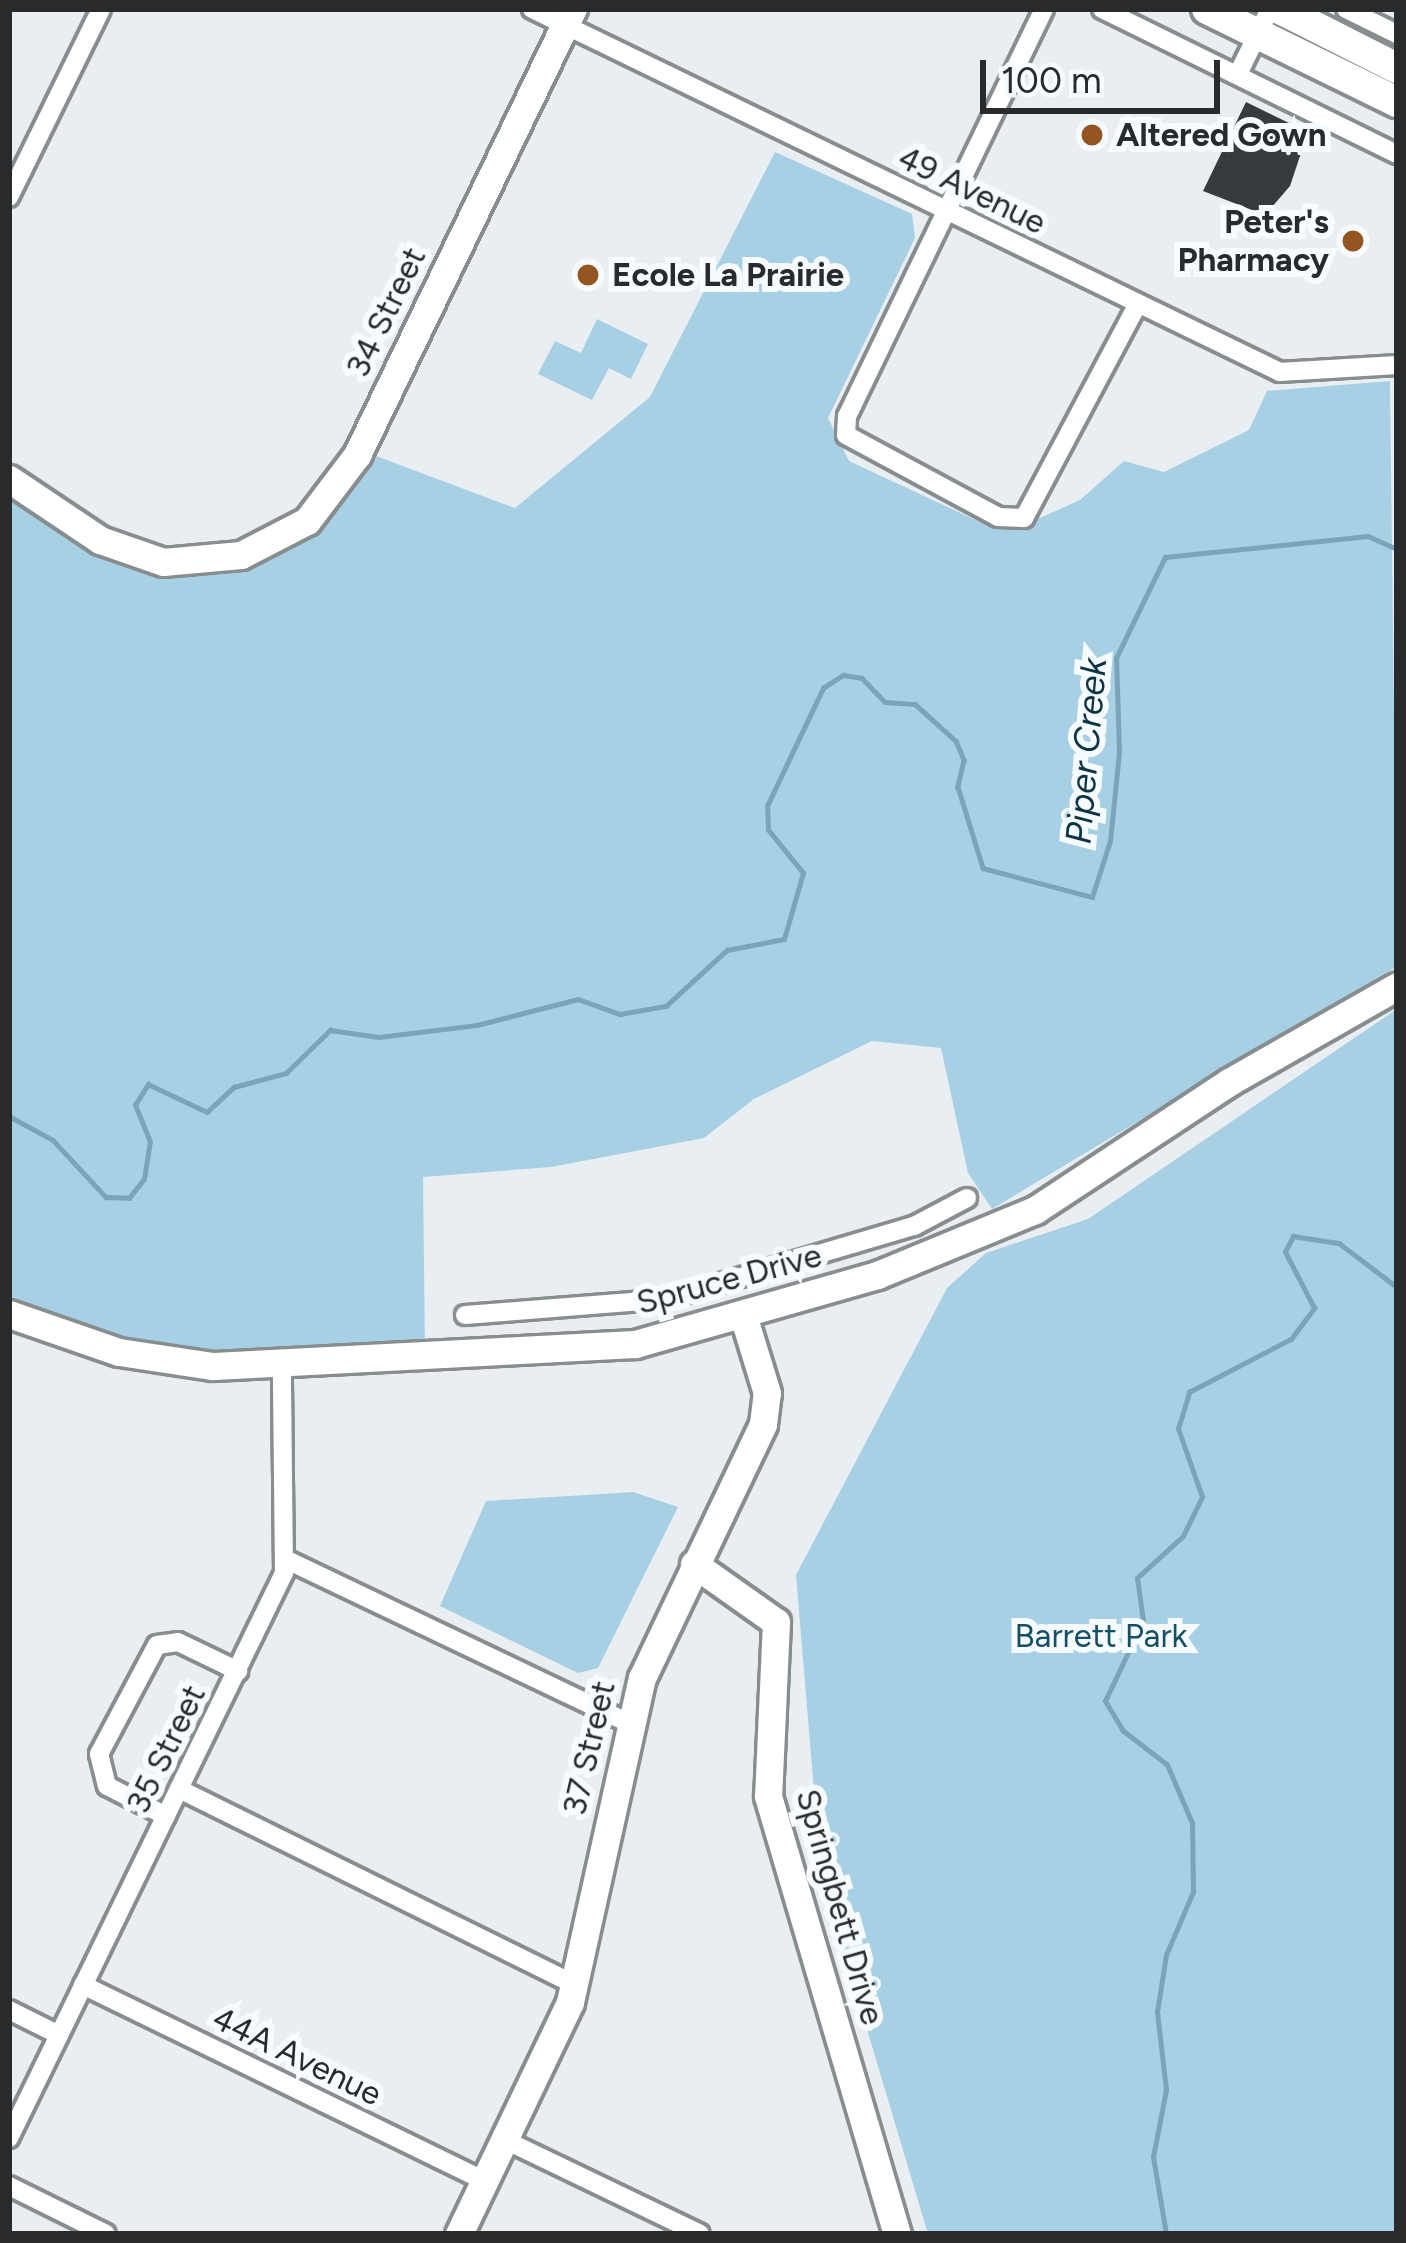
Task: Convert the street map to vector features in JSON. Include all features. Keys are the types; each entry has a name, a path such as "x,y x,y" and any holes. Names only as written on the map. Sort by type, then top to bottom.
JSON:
{"main road":[{"path":"1207,9 1264,21 1397,102"},
{"path":"1280,9 1397,68"}],"street":[{"path":"9,197 101,9"},
{"name":"49 Avenue","path":"532,9 569,17 946,210 1286,374 1397,365"},
{"path":"1044,9 847,416 846,435 860,450 998,517 1024,518 1138,304"},
{"path":"1102,9 1397,154"},
{"path":"1346,9 1397,34"},
{"name":"34 Street","path":"9,479 118,549 187,562 272,544 337,489 569,17"},
{"path":"1238,74 1264,21"},
{"name":"Spruce Drive","path":"9,1315 141,1356 282,1365 635,1344 878,1275 1035,1210 1229,1082 1397,986"},
{"name":"Spruce Drive","path":"466,1316 625,1307 734,1281 914,1226 967,1198"},
{"name":"37 Street","path":"459,2234 574,1984 628,1723 694,1564 766,1414 734,1281"},
{"name":"35 Street","path":"9,2138 238,1671 287,1560 282,1365"},
{"path":"287,1560 628,1723"},
{"name":"Springbett Drive","path":"694,1564 776,1622 769,1796 897,2234"},
{"path":"166,1816 107,1786 99,1754 157,1646 178,1642 238,1671"},
{"path":"179,1789 574,1984"},
{"name":"44A Avenue","path":"83,1984 485,2181"},
{"path":"9,2010 59,2035"},
{"path":"505,2140 700,2234"},
{"path":"9,2186 106,2234"}],"green space":[{"path":"775,152 912,214 915,238 828,418 849,461 982,523 1020,527 1080,500 1124,461 1164,472 1249,430 1267,391 1390,381 1397,966 992,1209 968,1173 941,1048 872,1041 754,1099 704,1138 551,1167 423,1177 425,1357 249,1366 9,1314 9,496 71,541 194,576 280,553 376,456 515,508 650,397"},
{"path":"597,319 648,344 631,379 609,368 592,400 538,374 555,341 581,353"},
{"name":"Barrett Park","path":"1397,1009 1397,2234 928,2234 821,1875 796,1575 947,1288 986,1253 1088,1219"},
{"path":"633,1492 678,1507 598,1668 578,1673 440,1606 486,1501"}],"building":[{"path":"1246,102 1291,124 1284,137 1303,147 1290,186 1265,215 1203,191"}],"waterway":[{"name":"Piper Creek","path":"9,1116 53,1140 106,1197 129,1198 144,1179 150,1142 135,1105 148,1084 207,1112 234,1087 286,1073 330,1030 379,1037 477,1025 578,999 620,1014 666,1006 727,950 784,939 803,873 768,830 767,806 823,688 843,675 862,678 885,702 915,704 956,741 964,760 958,787 983,868 1092,897 1110,841 1119,752 1116,658 1165,557 1368,536 1397,549"},
{"path":"1166,2234 1153,2157 1166,2090 1157,2012 1166,1955 1193,1892 1192,1823 1167,1765 1123,1731 1105,1701 1143,1621 1137,1578 1183,1536 1202,1497 1178,1429 1189,1392 1291,1339 1314,1308 1285,1252 1293,1236 1339,1243 1397,1287"}],"place":[{"name":"Altered Gown","path":"1092,135"},
{"name":"Peter's Pharmacy","path":"1353,241"},
{"name":"Ecole La Prairie","path":"588,275"}]}
